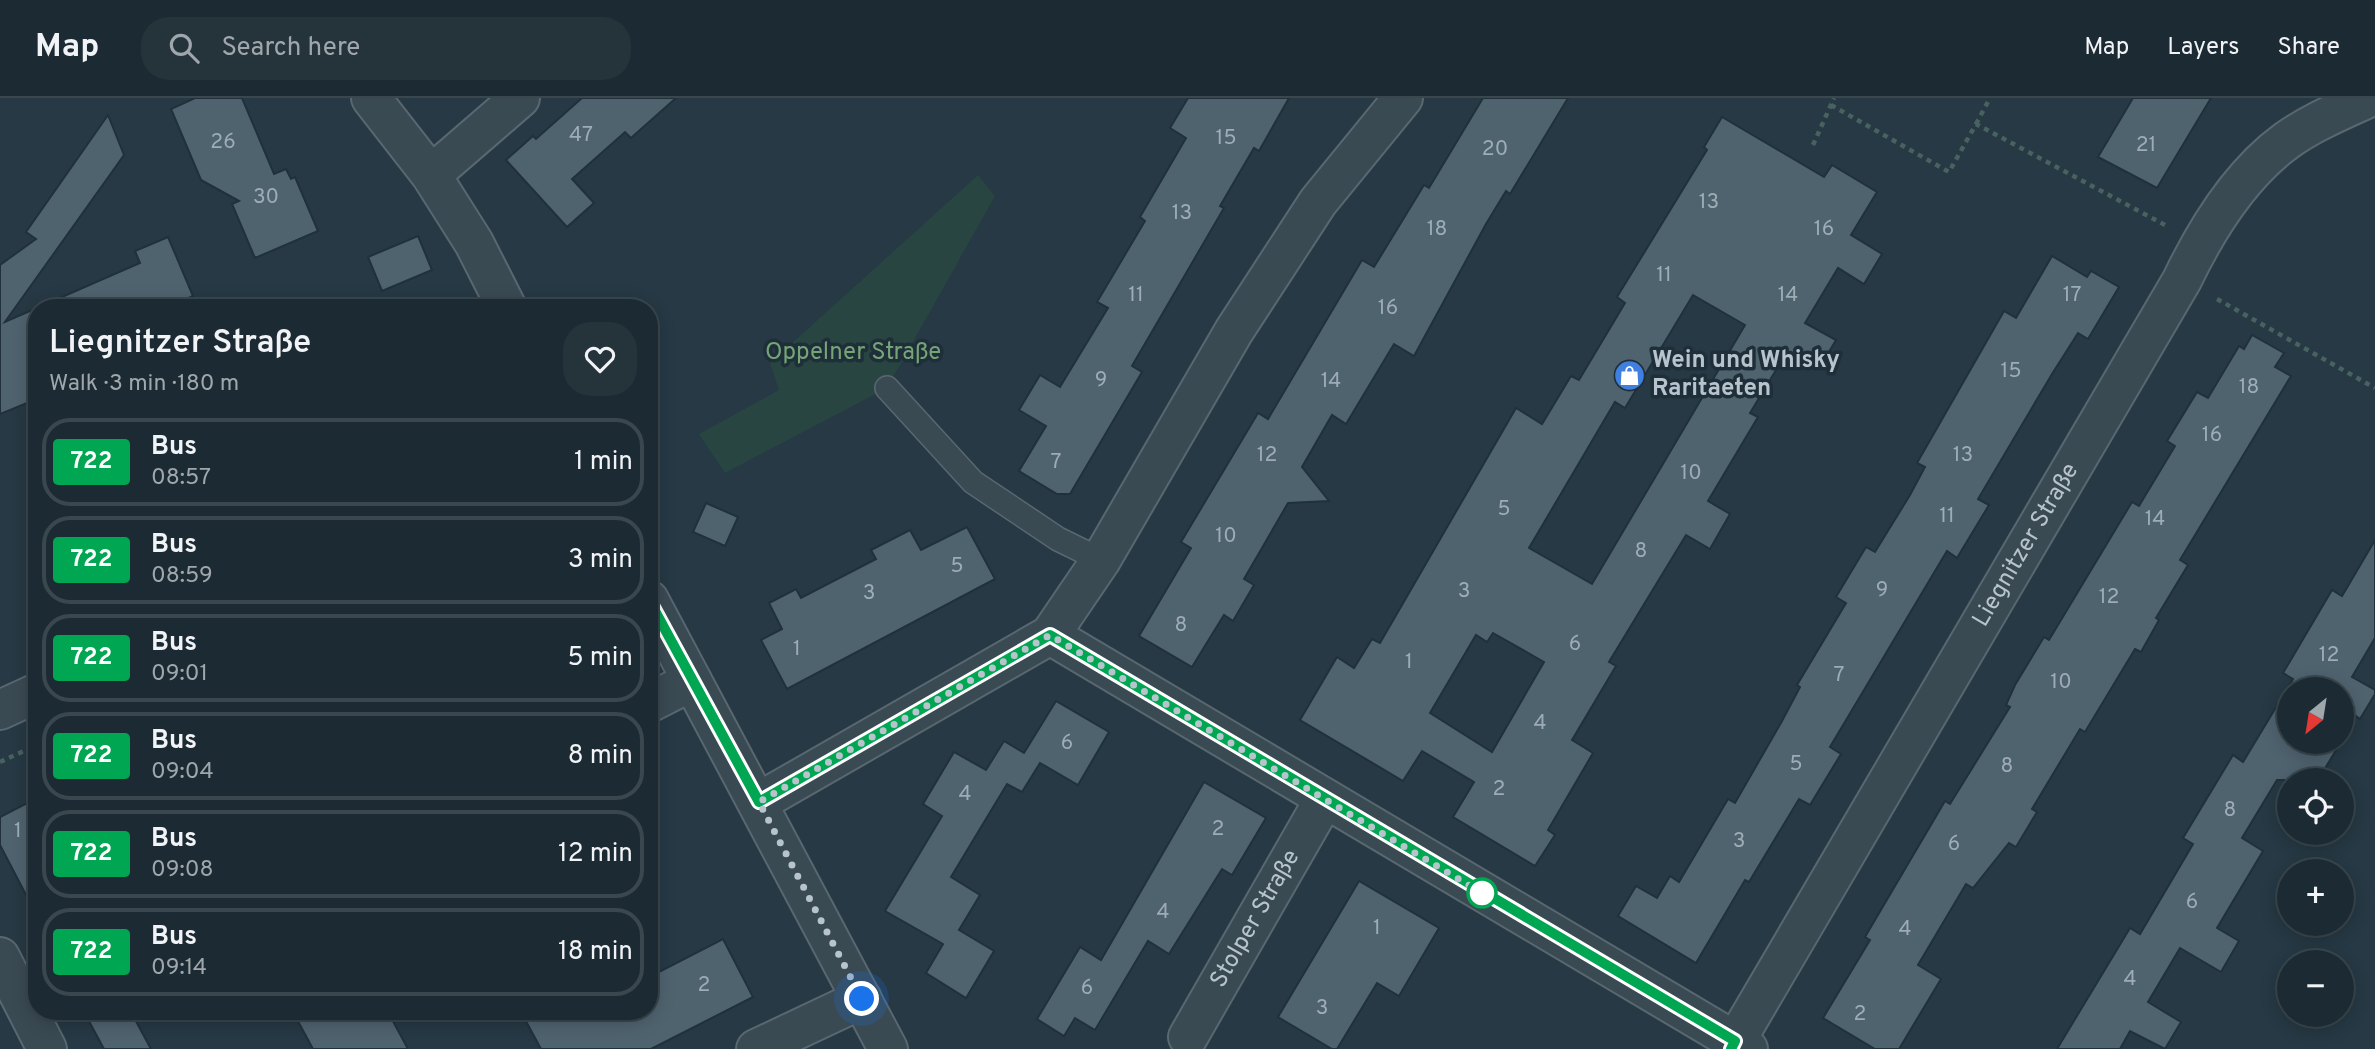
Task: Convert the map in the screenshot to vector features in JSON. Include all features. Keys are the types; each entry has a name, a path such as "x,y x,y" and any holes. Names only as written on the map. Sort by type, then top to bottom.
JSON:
{"street":[{"path":"371,98 431,175 474,243 502,299"},
{"path":"431,175 520,98"},
{"path":"759,802 1050,635 1101,560 1234,331 1318,202 1403,98"},
{"name":"Liegnitzer Straße","path":"1738,1046 2182,279 2200,243 2248,179 2285,142 2323,118 2368,98"},
{"path":"658,617 759,802 888,1049"},
{"path":"1050,635 1738,1046"},
{"path":"658,698 692,681"},
{"path":"0,710 28,697"},
{"name":"Stolper Straße","path":"1188,1037 1324,800"},
{"path":"0,957 28,1012"},
{"path":"756,1049 862,999"},
{"path":"32,1020 47,1049"}],"lane":[{"path":"887,388 972,482 1058,539 1101,560"}],"path":[{"path":"1813,145 1834,98"},
{"path":"1831,105 1949,172 1990,98"},
{"path":"1976,124 2200,243"},
{"path":"2182,279 2375,388"},
{"path":"0,762 28,749"}],"green space":[{"name":"Oppelner Straße","path":"978,175 995,196 887,388 725,473 699,434 779,390 770,363"}],"building":[{"path":"195,98 242,98 274,174 286,169 291,179 295,177 318,231 255,258 232,204 239,201 201,180 171,109"},
{"path":"582,98 676,98 631,138 625,132 572,179 594,203 567,227 506,160 533,136 536,139"},
{"path":"1188,98 1289,98 1259,151 1254,148 1220,206 1224,208 1132,366 1142,372 1070,494 1057,494 1019,471 1046,426 1019,410 1040,375 1060,387 1108,308 1097,302 1145,221 1140,217 1186,138 1170,128"},
{"path":"1483,98 1568,98 1510,194 1506,191 1486,224 1414,356 1394,344 1346,424 1332,415 1302,467 1329,501 1288,503 1244,579 1254,585 1233,621 1224,615 1192,667 1139,636 1191,548 1181,542 1258,413 1268,419 1362,260 1374,267 1424,185 1429,188"},
{"path":"2133,98 2211,98 2157,188 2098,157"},
{"path":"108,115 124,155 5,322 28,312 28,403 0,414 0,265 36,239 26,232"},
{"path":"1722,117 1824,177 1832,165 1877,192 1851,235 1882,254 1864,284 1838,268 1805,323 1836,340 1819,369 1797,356 1792,366 1782,360 1750,413 1758,417 1708,501 1730,514 1710,549 1686,535 1609,662 1616,666 1572,740 1593,753 1548,830 1555,835 1535,866 1453,817 1474,782 1422,751 1403,781 1300,720 1337,657 1354,668 1372,639 1380,643 1516,408 1542,424 1571,376 1579,380 1625,303 1617,297 1707,150 1704,147","holes":["1693,295 1745,325 1592,584 1529,548 1615,402 1625,408","1493,633 1544,662 1492,752 1430,713 1476,635 1487,642"]},
{"path":"418,236 432,270 382,291 368,257"},
{"path":"168,237 193,296 186,299 58,299 140,263 135,251"},
{"path":"2052,256 2087,277 2091,271 2119,287 2088,339 2078,333 2052,374 1978,499 1989,505 1957,558 1947,551 1830,747 1841,754 1810,805 1799,799 1749,882 1745,880 1696,963 1618,916 1636,886 1657,898 1670,876 1679,882 1728,799 1735,803 1800,687 1797,685 1846,603 1836,597 1866,547 1875,552 1910,495 1925,467 1917,463 2004,311 2016,318"},
{"path":"2252,335 2284,353 2275,367 2291,376 2180,560 2188,565 2156,618 2159,620 2141,652 2135,649 2085,732 2080,729 2032,809 2037,812 2016,847 2009,843 1973,888 1966,884 1918,965 1941,979 1899,1049 1875,1049 1823,1018 1870,940 1865,937 1945,801 1950,804 2010,707 2006,705 2015,685 2044,637 2049,640 2132,502 2139,506 2175,446 2167,441 2197,392 2208,398 2239,346 2244,349"},
{"path":"706,503 738,517 725,546 693,532"},
{"path":"967,527 995,579 787,689 761,640 782,629 769,603 796,589 801,598 876,559 871,550 910,530 921,550"},
{"path":"2375,540 2375,638 2352,677 2290,677 2283,673 2332,590 2342,596"},
{"path":"2354,678 2375,690 2360,719 2356,716 2354,720"},
{"path":"1056,701 1109,732 1078,785 1040,763 1022,792 1007,784 951,877 980,895 959,930 994,951 966,998 926,973 943,944 885,911 942,816 923,804 954,752 986,770 1004,741 1024,753"},
{"path":"2277,706 2277,754 2334,754 2325,768 2277,768 2277,780 2242,838 2263,851 2217,928 2239,941 2221,972 2180,948 2148,1002 2181,1022 2165,1049 2130,1031 2120,1049 2057,1049 2130,928 2140,934 2193,844 2183,838 2233,755 2243,762"},
{"path":"1204,782 1266,818 1232,875 1222,869 1169,954 1148,941 1095,1030 1075,1018 1064,1036 1037,1019 1080,947 1101,960"},
{"path":"28,803 28,899 0,845 0,817"},
{"path":"1359,881 1439,928 1399,996 1377,983 1337,1049 1332,1049 1278,1017"},
{"path":"723,939 753,997 651,1049 541,1049 525,1020 658,1020 658,972"},
{"path":"88,1020 135,1020 151,1049 104,1049"},
{"path":"297,1020 392,1020 408,1049 313,1049"}],"bus line":[{"name":"722","path":"658,617 759,802 1050,635 1324,800 1735,1041 1731,1049"}],"place":[{"name":"Wein und Whisky Raritaeten","path":"1629,375"}],"route":[{"path":"862,999 759,802 1050,635 1482,893"}]}
